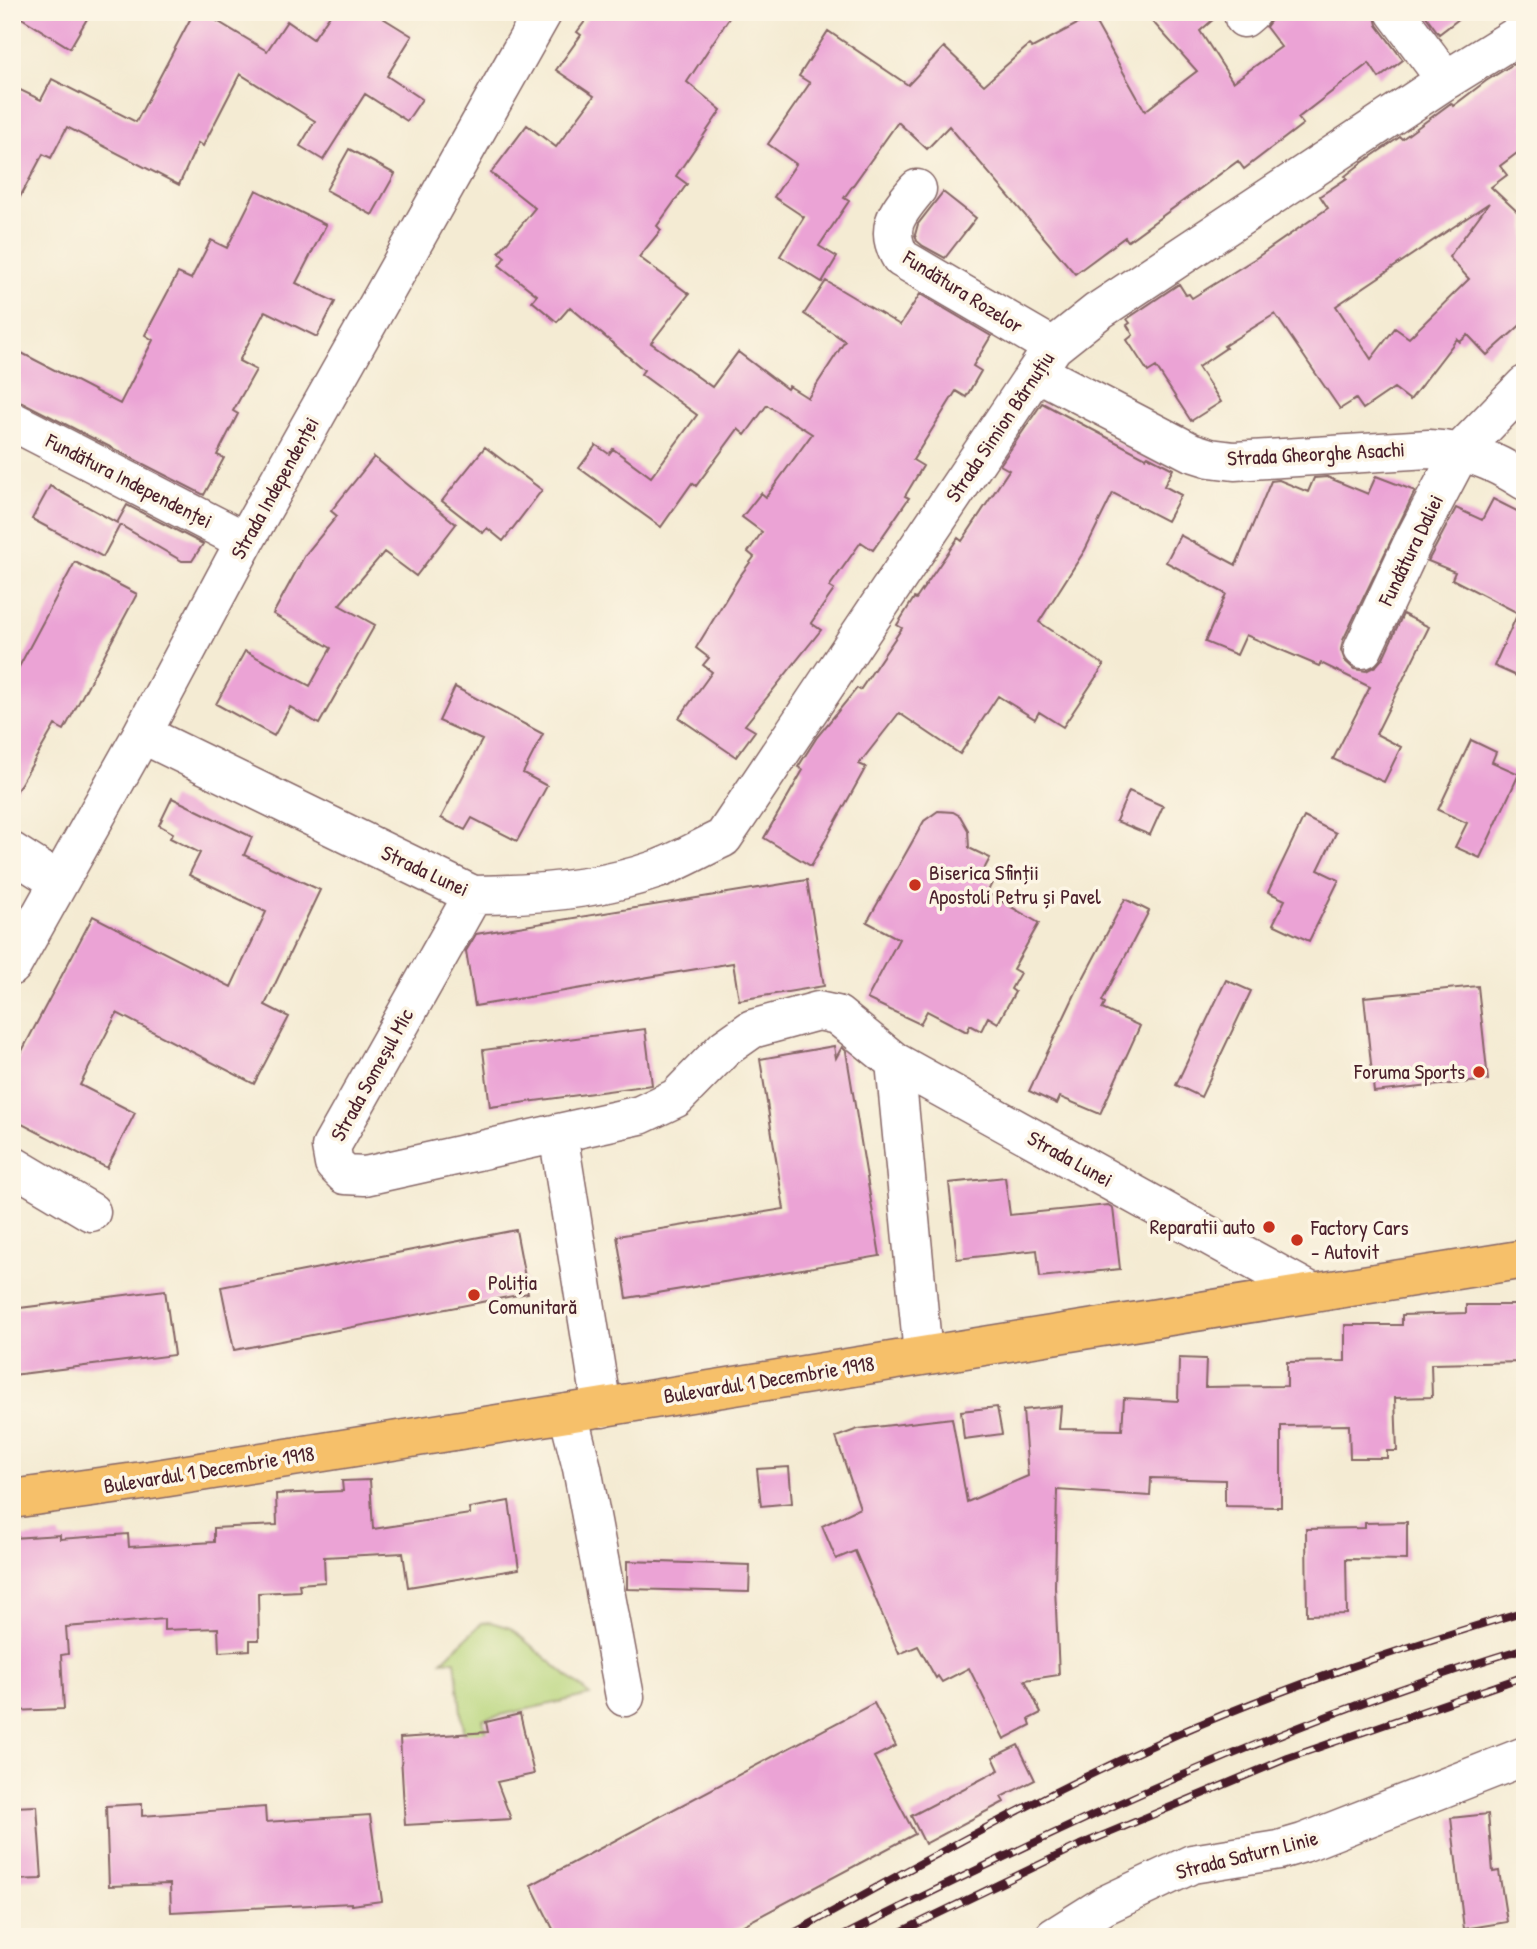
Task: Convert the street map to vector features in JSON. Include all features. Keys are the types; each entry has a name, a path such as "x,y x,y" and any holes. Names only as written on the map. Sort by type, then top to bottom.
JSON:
{"main road":[{"name":"Bulevardul 1 Decembrie 1918","path":"12,1499 150,1480 1525,1259"}],"street":[{"name":"Strada Independenței","path":"12,966 142,734 245,541 543,12"},
{"path":"1395,12 1446,80"},
{"name":"Strada Simion Bărnuțiu","path":"723,838 1045,360 1108,304 1446,80 1525,32"},
{"name":"Fundătura Rozelor","path":"917,189 896,215 893,244 901,258 1045,360"},
{"name":"Strada Gheorghe Asachi","path":"1045,360 1191,452 1210,458 1234,461 1429,449 1461,451 1504,468 1525,481"},
{"name":"Fundătura Daliei","path":"1363,649 1413,542 1461,451 1525,386"},
{"name":"Fundătura Independenței","path":"12,421 245,541"},
{"name":"Strada Lunei","path":"142,734 473,895 517,895 595,884 655,870 723,838"},
{"path":"12,852 59,882"},
{"name":"Strada Someșul Mic","path":"473,895 331,1147 334,1164 345,1175 365,1176 640,1115 676,1098 725,1048 752,1029 818,1011 837,1015"},
{"name":"Strada Lunei","path":"837,1015 895,1062 1311,1292"},
{"path":"895,1062 923,1355"},
{"path":"558,1133 585,1410 582,1468 625,1698"},
{"path":"12,1165 91,1212"},
{"name":"Strada Saturn Linie","path":"1054,1937 1105,1905 1192,1864 1279,1850 1303,1843 1525,1756"}],"green space":[{"path":"490,1622 510,1628 590,1695 483,1719 490,1755 471,1799 455,1660 442,1661 482,1623"}],"building":[{"path":"12,12 91,12 70,48"},
{"path":"194,12 202,12 267,51 287,21 313,39 332,12 373,12 412,36 387,76 422,99 407,121 365,94 323,160 300,146 315,121 240,74 203,146 198,143 179,185 67,127 51,158 43,154 12,212 12,86 41,100 52,79 136,122"},
{"path":"592,12 733,12 687,82 721,110 676,176 687,184 657,226 661,230 639,257 689,294 651,343 712,387 738,352 787,389 789,386 808,398 845,341 804,314 826,281 900,325 920,294 991,336 973,366 981,371 966,397 956,391 913,460 923,466 905,496 909,498 873,550 861,542 829,587 834,590 811,623 821,630 745,725 755,731 736,757 679,718 712,672 703,665 709,658 696,648 754,557 748,552 762,532 742,517 761,493 766,497 812,434 767,405 745,435 738,429 696,486 692,483 661,527 579,468 596,445 609,454 613,449 651,477 697,415 641,374 644,370 570,307 557,322 532,301 537,295 499,265 505,257 499,252 535,208 491,173 527,125 556,147 594,96 556,70 581,35 577,32"},
{"path":"1144,12 1222,12 1200,31 1233,82 1281,47 1266,27 1272,12 1374,12 1377,25 1403,60 1379,78 1369,63 1298,118 1303,124 1244,169 1238,161 1128,241 1125,237 1075,274 949,126 927,149 898,122 844,198 849,201 819,246 837,257 822,282 780,256 804,217 774,197 796,164 768,144 810,83 799,76 828,31 908,85 944,47 984,85 1029,45 1032,48 1092,16 1145,111 1197,71"},
{"path":"1423,12 1468,12 1439,34"},
{"path":"1525,57 1525,147 1500,166 1507,175 1491,187 1525,219 1525,321 1487,355 1468,335 1460,342 1457,339 1410,400 1394,388 1363,409 1356,399 1340,409 1275,314 1224,346 1226,348 1198,367 1221,402 1191,421 1156,367 1148,372 1127,340 1133,335 1127,325 1130,323 1127,319 1179,284 1186,295 1189,294 1192,298 1256,258 1328,208 1320,196 1347,178 1345,176 1363,162 1400,137 1402,139 1451,103 1453,106 1486,81","holes":["1489,203 1449,257 1469,279 1409,338 1395,328 1371,359 1336,306"]},
{"path":"349,149 395,174 372,215 326,190"},
{"path":"256,190 326,225 296,283 335,302 317,337 265,311 239,361 256,370 233,411 238,414 217,455 224,458 204,495 12,399 12,348 120,404 153,340 145,335 178,273 191,279 211,240 227,248"},
{"path":"943,192 976,218 945,258 923,246 915,235 918,224"},
{"path":"1042,403 1146,458 1148,456 1173,469 1164,486 1181,495 1167,521 1113,493 1085,550 1039,622 1104,665 1063,727 1039,712 1035,719 998,696 960,754 899,713 859,764 866,767 811,866 764,838 803,770 798,767 817,737 857,688 860,690 902,628 897,625 914,598 916,599 958,538 962,541 1009,470 1000,465"},
{"path":"485,447 542,490 503,541 487,528 483,533 442,501"},
{"path":"374,457 456,524 416,576 384,552 339,605 375,625 319,724 290,707 274,736 216,704 245,651 310,686 331,648 273,614 305,555 337,516 331,511"},
{"path":"1376,476 1415,491 1343,640 1341,650 1345,661 1354,669 1366,671 1376,666 1383,658 1403,614 1429,627 1376,734 1401,747 1384,782 1333,759 1370,687 1321,663 1319,666 1246,635 1237,655 1205,642 1226,594 1166,562 1180,535 1236,565 1271,481 1279,480 1308,492 1314,478 1327,477 1368,494"},
{"path":"50,486 117,523 127,505 203,544 192,561 182,561 120,525 103,557 32,519"},
{"path":"1493,499 1525,515 1525,680 1494,666 1518,613 1452,579 1455,572 1428,561 1456,508 1482,520"},
{"path":"75,562 137,594 64,730 55,725 12,799 12,680"},
{"path":"455,687 543,734 523,773 547,786 517,841 472,818 465,830 441,818 482,740 439,721"},
{"path":"1471,740 1496,752 1492,762 1519,774 1480,858 1455,847 1467,823 1438,810"},
{"path":"1129,791 1163,806 1150,835 1116,821"},
{"path":"172,798 252,837 244,855 320,890 265,1005 289,1017 254,1084 117,1013 80,1085 135,1113 107,1168 12,1119 12,1070 93,916 231,987 266,912 189,875 200,853 170,838 173,833 159,825"},
{"path":"938,811 953,812 960,816 968,830 969,848 990,858 980,877 992,883 987,893 1039,923 1013,969 1020,973 1011,989 1015,992 998,1023 988,1017 981,1031 970,1025 967,1032 927,1011 920,1024 867,999 899,939 867,922 924,821"},
{"path":"1304,817 1336,833 1318,870 1339,880 1309,941 1273,924 1285,900 1268,892"},
{"path":"807,880 824,986 739,1000 733,963 475,1006 466,951 476,934"},
{"path":"1125,899 1149,911 1102,1001 1105,1003 1102,1009 1140,1026 1100,1114 1060,1097 1057,1104 1029,1091 1077,990"},
{"path":"1226,980 1251,991 1201,1097 1176,1085"},
{"path":"1478,986 1488,1080 1374,1092 1364,997"},
{"path":"645,1029 652,1085 490,1107 483,1050"},
{"path":"834,1046 836,1058 842,1047 846,1051 880,1256 627,1298 617,1236 784,1209 760,1059"},
{"path":"1005,1177 1010,1215 1108,1205 1113,1208 1120,1269 1040,1277 1037,1250 957,1259 949,1183"},
{"path":"516,1230 528,1293 234,1350 221,1287"},
{"path":"165,1290 174,1355 12,1375 12,1309"},
{"path":"1466,1305 1525,1305 1525,1362 1431,1364 1432,1397 1395,1398 1397,1451 1387,1451 1387,1458 1350,1458 1349,1425 1281,1426 1281,1507 1225,1506 1225,1480 1151,1478 1150,1496 1057,1490 1055,1587 1059,1675 1025,1680 1041,1713 1029,1719 1031,1725 1004,1739 969,1668 942,1682 938,1676 936,1678 918,1646 899,1654 855,1551 836,1559 822,1526 860,1508 836,1437 858,1429 952,1418 967,1502 1028,1476 1023,1410 1061,1406 1059,1429 1122,1430 1124,1398 1178,1401 1179,1358 1206,1359 1205,1387 1287,1386 1287,1362 1345,1361 1345,1325 1402,1325 1402,1315 1466,1313"},
{"path":"997,1407 1002,1434 964,1439 961,1411"},
{"path":"789,1467 792,1503 761,1506 757,1469"},
{"path":"370,1480 373,1529 470,1514 469,1508 509,1501 519,1569 408,1587 403,1553 324,1557 325,1582 299,1584 300,1591 258,1593 259,1640 250,1640 250,1650 219,1652 218,1628 164,1630 164,1619 66,1627 68,1654 61,1655 64,1709 12,1711 12,1538 60,1535 60,1539 128,1534 129,1547 214,1542 214,1528 277,1525 276,1494 343,1491 342,1481"},
{"path":"1407,1522 1407,1560 1346,1559 1347,1614 1307,1615 1306,1529 1365,1528 1365,1523"},
{"path":"627,1561 750,1565 749,1592 627,1589"},
{"path":"874,1703 896,1746 874,1757 915,1834 721,1937 557,1937 531,1885"},
{"path":"520,1714 534,1774 497,1782 511,1819 405,1825 400,1738 488,1732 486,1722"},
{"path":"1018,1745 1035,1780 1001,1797 1004,1802 925,1844 911,1816 999,1770 993,1757"},
{"path":"142,1804 142,1816 265,1807 266,1822 370,1815 382,1901 351,1905 171,1912 170,1884 109,1886 106,1806"},
{"path":"37,1806 42,1879 12,1880 12,1807"},
{"path":"1488,1814 1493,1872 1499,1871 1507,1922 1464,1929 1451,1818"}],"railway":[{"path":"787,1937 1025,1807 1122,1759 1214,1718 1346,1668 1525,1611"},
{"path":"841,1937 1092,1816 1262,1742 1349,1708 1525,1648"},
{"path":"890,1937 1080,1845 1288,1758 1525,1676"}],"place":[{"name":"Biserica Sfinții Apostoli Petru și Pavel","path":"915,885"},
{"name":"Foruma Sports","path":"1479,1072"},
{"name":"Reparatii auto","path":"1269,1227"},
{"name":"Factory Cars - Autovit","path":"1297,1240"},
{"name":"Poliția Comunitară","path":"474,1295"}]}
